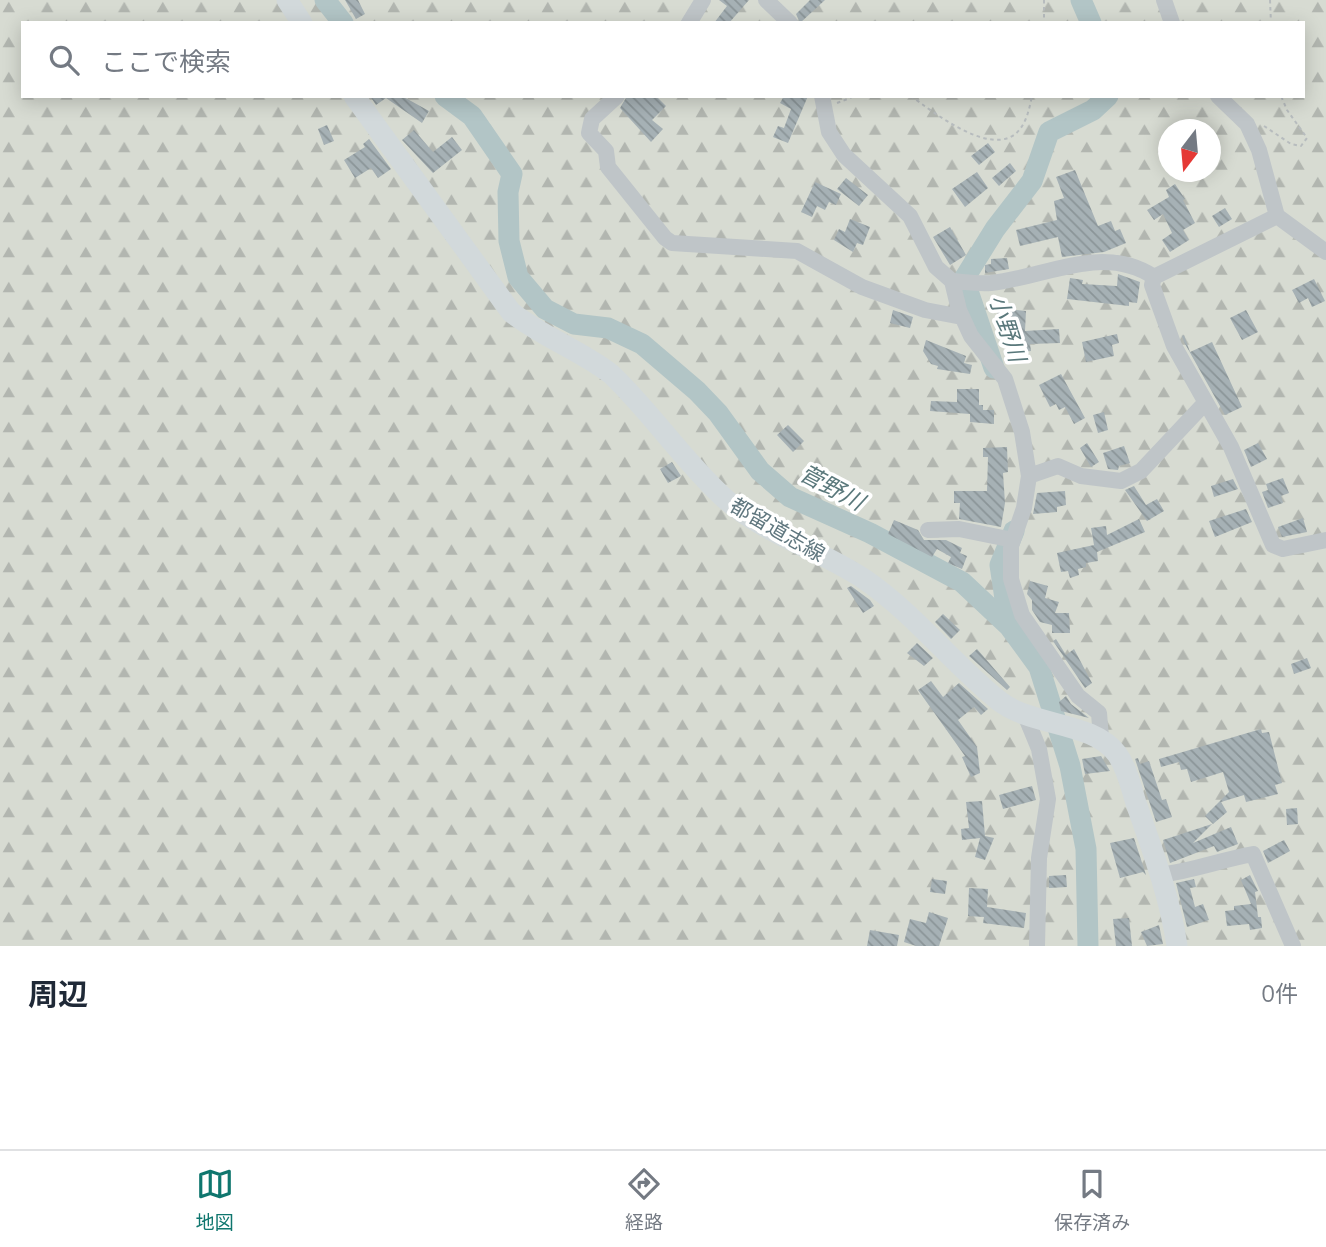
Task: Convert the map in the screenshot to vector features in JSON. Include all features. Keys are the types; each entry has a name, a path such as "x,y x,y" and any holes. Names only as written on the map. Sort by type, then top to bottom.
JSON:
{"main road":[{"path":"287,0 301,21"},
{"name":"都留道志線","path":"355,98 511,312 531,328 611,374 633,395 708,481 742,512 862,578 918,624 999,701 1025,715 1101,738"},
{"path":"1101,738 1124,765 1159,875 1177,946"}],"street":[{"path":"690,21 703,0"},
{"path":"766,0 788,21"},
{"path":"1164,0 1171,21"},
{"path":"615,98 592,119 589,133 606,151 608,167 659,232 672,243 797,251 862,287 925,310 962,317"},
{"path":"1220,98 1247,124 1259,150 1277,216 1326,252"},
{"path":"823,101 829,132 844,155 910,216 936,267 953,281 989,284 1105,260 1137,266 1154,277"},
{"path":"1277,216 1154,277 1152,285 1174,346 1231,447 1273,545 1283,549 1326,540"},
{"path":"953,281 962,317 971,336 1005,379 1022,432 1029,476 1024,508 1013,540 1011,579 1022,615 1078,696 1099,713 1101,738"},
{"path":"1029,476 1058,466 1081,476 1121,481 1141,471 1205,403"},
{"path":"928,530 959,529 1013,540"},
{"path":"1025,715 1039,749 1048,799 1039,858 1037,946"},
{"path":"1159,875 1188,872 1217,861 1253,854 1293,946"}],"path":[{"path":"1044,0 1044,21"},
{"path":"1270,0 1271,21"},
{"path":"823,101 842,98"},
{"path":"914,98 954,126 975,135 1005,139 1016,134 1026,118 1031,98"},
{"path":"1247,124 1253,118 1291,144 1301,146 1307,138 1282,98"}],"green space":[{"path":"0,0 1326,0 1326,946 0,946"}],"building":[{"path":"345,0 358,0 365,14 356,19"},
{"path":"719,0 749,0 731,21 716,21 727,6"},
{"path":"810,0 825,0 802,21 799,21 796,14"},
{"path":"371,98 386,98 376,105"},
{"path":"386,98 406,98 429,111 422,123"},
{"path":"626,98 658,98 666,106 652,120 663,129 651,142 620,108"},
{"path":"783,98 807,98 788,143 773,137 778,126 784,128 791,109 780,103"},
{"path":"327,125 334,141 324,145 318,129"},
{"path":"414,130 433,152 452,137 462,150 433,173 402,140"},
{"path":"369,139 391,169 378,178 371,168 355,178 344,160 365,147 363,144"},
{"path":"988,143 995,152 979,165 971,156"},
{"path":"1010,163 1016,171 999,186 992,178"},
{"path":"1075,170 1098,226 1111,221 1115,231 1120,229 1126,243 1104,252 1062,257 1058,237 1020,246 1016,230 1057,220 1054,201 1064,198 1056,177"},
{"path":"977,172 988,188 965,207 952,189"},
{"path":"846,178 868,195 859,206 837,189"},
{"path":"815,182 841,194 836,205 829,202 825,210 817,206 812,217 801,212"},
{"path":"1175,184 1195,223 1183,230 1189,240 1170,252 1162,240 1172,233 1163,214 1154,220 1147,210 1169,197 1166,190"},
{"path":"1225,208 1232,219 1219,227 1212,216"},
{"path":"850,219 870,227 863,245 857,243 853,252 834,240 839,229 845,232"},
{"path":"950,227 966,255 950,265 933,237"},
{"path":"1007,258 1009,269 985,273 985,265 991,264 991,259"},
{"path":"1118,274 1140,282 1137,303 1129,302 1129,306 1067,299 1070,278 1083,280 1082,284 1117,286"},
{"path":"1314,279 1325,301 1312,307 1308,298 1299,303 1292,290"},
{"path":"998,308 1026,311 1025,331 1059,329 1060,343 1030,344 1031,351 1020,352 1019,346 1006,346 1004,320 997,320"},
{"path":"893,310 913,317 910,328 890,323"},
{"path":"1246,310 1258,332 1242,340 1230,318"},
{"path":"1117,334 1119,343 1112,345 1114,356 1086,362 1082,342"},
{"path":"1184,335 1190,352 1212,342 1242,407 1225,415 1184,342"},
{"path":"926,340 966,356 964,363 972,365 970,374 937,369 938,366 931,364 923,351"},
{"path":"1061,374 1085,418 1074,424 1065,407 1059,410 1056,404 1050,407 1039,385"},
{"path":"957,389 979,389 979,405 983,405 983,410 994,410 994,424 970,422 970,414 930,411 931,401 957,402"},
{"path":"1104,412 1108,430 1098,433 1093,415"},
{"path":"788,425 804,441 793,452 777,435"},
{"path":"1087,443 1099,462 1091,467 1080,448"},
{"path":"1258,443 1267,459 1251,467 1244,450"},
{"path":"1124,446 1130,463 1119,466 1118,470 1108,469 1103,453"},
{"path":"1007,447 1008,472 1003,473 1005,503 1001,527 959,519 960,503 954,503 954,491 987,491 988,457 983,457 983,448"},
{"path":"672,462 681,476 668,483 660,469"},
{"path":"1283,478 1289,493 1281,496 1283,503 1268,508 1262,492 1268,490 1266,484"},
{"path":"1233,479 1238,489 1214,497 1211,486"},
{"path":"1134,486 1146,505 1157,499 1164,511 1147,521 1125,490"},
{"path":"1065,491 1066,505 1057,507 1057,512 1033,514 1037,493"},
{"path":"1246,509 1252,522 1215,537 1209,521"},
{"path":"1303,518 1307,532 1282,537 1278,527"},
{"path":"1139,519 1145,532 1097,552 1098,561 1086,563 1086,567 1078,569 1079,575 1070,578 1068,571 1061,572 1057,553 1094,545 1091,528 1106,526 1107,535"},
{"path":"894,520 918,530 924,540 946,540 962,548 960,553 967,556 962,569 948,563 951,557 937,549 932,557 888,534"},
{"path":"1030,581 1048,586 1045,598 1059,602 1055,613 1069,613 1070,633 1052,633 1052,625 1040,622 1032,610 1032,600 1027,594"},
{"path":"851,586 874,606 863,613 847,588"},
{"path":"943,614 960,630 951,639 935,622"},
{"path":"1056,639 1066,655 1074,649 1092,683 1085,688 1053,641"},
{"path":"917,643 933,658 924,666 907,653"},
{"path":"977,649 1010,687 1007,690 969,656"},
{"path":"1307,658 1311,668 1294,674 1291,664"},
{"path":"931,681 943,697 959,683 988,709 981,715 974,707 958,720 977,747 980,773 971,777 962,757 965,756 918,690"},
{"path":"1066,696 1071,704 1089,718 1061,711 1059,702"},
{"path":"1261,729 1262,733 1269,732 1282,783 1275,785 1278,794 1246,802 1244,795 1221,802 1227,812 1213,824 1205,816 1229,792 1223,772 1191,782 1187,769 1181,770 1179,762 1161,767 1159,759"},
{"path":"1101,756 1110,771 1085,774 1082,759"},
{"path":"1138,758 1140,764 1149,761 1162,800 1166,799 1172,817 1156,822 1135,759"},
{"path":"1032,786 1036,800 1003,809 999,795"},
{"path":"982,801 985,836 994,838 985,860 975,857 980,838 962,840 961,829 969,828 966,802"},
{"path":"1297,808 1298,824 1287,825 1286,809"},
{"path":"1212,824 1193,843 1231,827 1238,844 1217,852 1214,846 1170,863 1163,840"},
{"path":"1134,838 1146,875 1143,872 1120,878 1110,843"},
{"path":"1284,840 1290,851 1268,863 1263,851"},
{"path":"1066,875 1067,887 1049,888 1049,876"},
{"path":"1250,875 1258,891 1255,892 1262,928 1250,930 1249,924 1227,926 1225,911 1234,910 1234,906 1251,904 1241,880"},
{"path":"932,879 947,881 945,894 930,892"},
{"path":"1194,879 1196,887 1190,888 1195,907 1203,904 1209,920 1187,927 1176,883"},
{"path":"969,888 988,889 987,907 1026,913 1024,928 983,923 984,917 968,916"},
{"path":"929,912 948,918 939,946 916,946 904,942 910,919 926,923"},
{"path":"1129,918 1132,946 1116,946 1113,919"},
{"path":"1159,925 1163,944 1147,946 1141,932"},
{"path":"870,930 899,935 897,946 867,946"}],"waterway":[{"name":"菅野川","path":"325,0 341,21"},
{"name":"小野川","path":"1081,0 1090,21"},
{"name":"菅野川","path":"448,98 472,116 512,174 508,192 509,241 518,277 545,309 574,324 608,328 642,344 697,391 718,413 760,471 790,497 870,533 962,582 1009,626 1039,667 1070,766 1086,849 1088,946"},
{"name":"小野川","path":"994,368 964,279 995,229 1032,181 1049,132 1093,110 1106,98"},
{"name":"小野川","path":"1009,626 1000,565 1014,531"}]}
